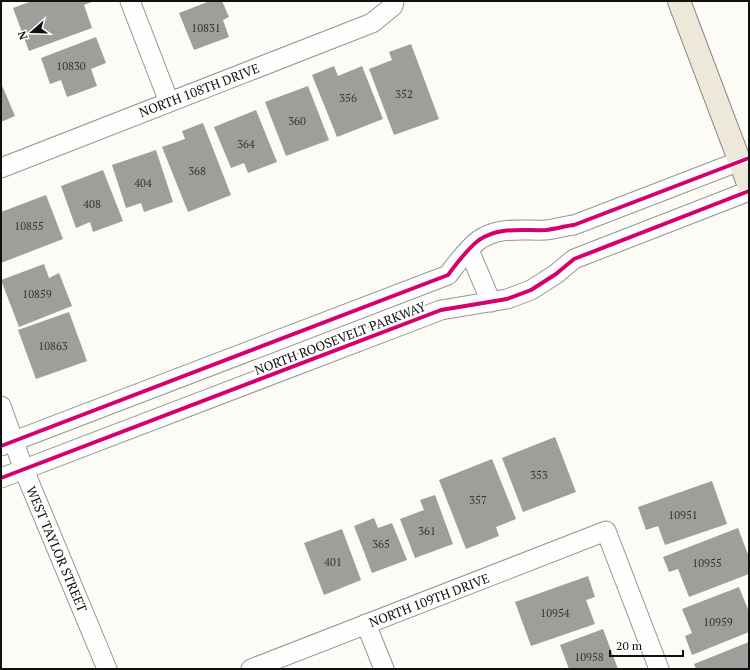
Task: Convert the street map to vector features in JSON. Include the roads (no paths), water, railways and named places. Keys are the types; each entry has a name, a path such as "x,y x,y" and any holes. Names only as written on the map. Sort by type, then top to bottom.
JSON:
{"main road":[{"path":"679,1 749,186"}],"street":[{"path":"130,1 169,102"},
{"name":"NORTH 108TH DRIVE","path":"1,168 372,23 394,3"},
{"name":"NORTH ROOSEVELT PARKWAY","path":"7,444 448,275 469,250 480,240 496,232 525,229 547,230 574,225 740,161"},
{"name":"NORTH ROOSEVELT PARKWAY","path":"1,478 441,310 508,299 531,290 556,274 574,258 749,191"},
{"path":"469,250 491,302"},
{"path":"351,311 363,340"},
{"name":"WEST TAYLOR STREET","path":"1,406 7,444 24,470 107,669"},
{"name":"NORTH 109TH DRIVE","path":"251,669 606,530 659,669"},
{"path":"366,624 384,669"}]}
